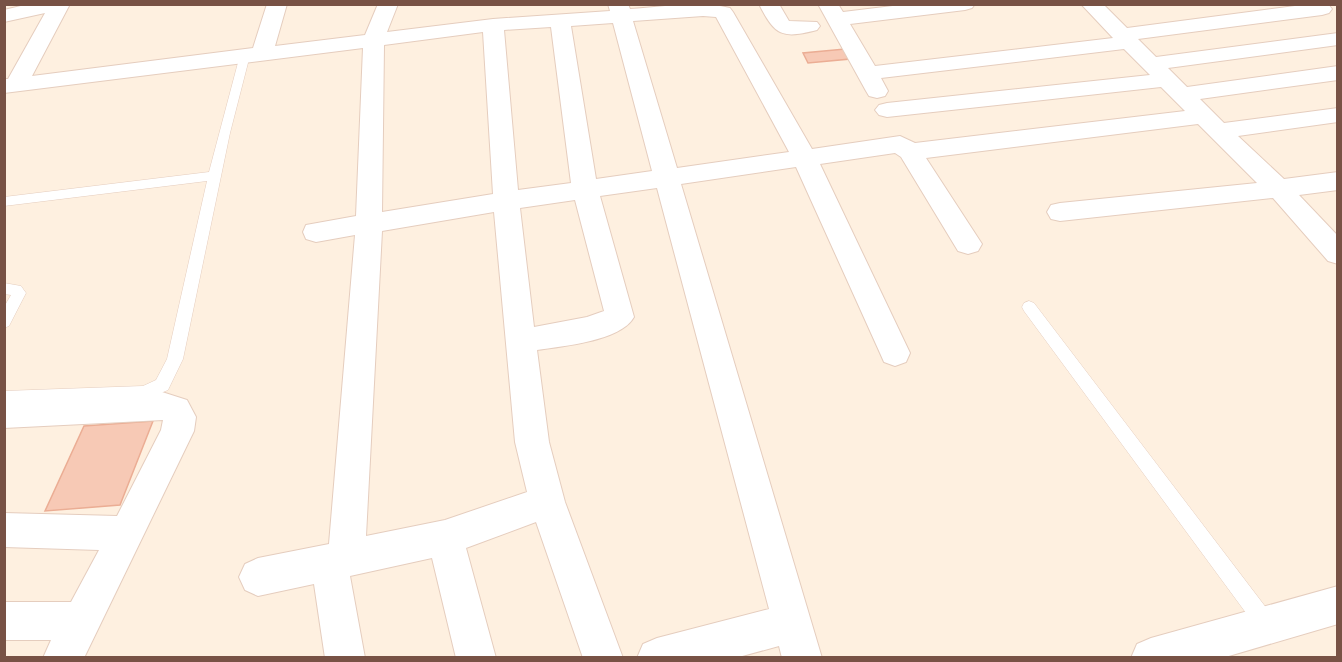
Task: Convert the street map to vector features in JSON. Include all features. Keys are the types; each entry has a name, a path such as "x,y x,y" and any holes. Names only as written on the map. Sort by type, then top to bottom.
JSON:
{"street":[{"path":"4,16 60,4"},
{"path":"10,85 60,4"},
{"path":"254,54 278,4"},
{"path":"345,657 337,561 369,222 374,39 388,4"},
{"path":"769,4 784,28 810,26"},
{"path":"965,4 833,12 908,149 968,244"},
{"path":"1092,6 1120,4"},
{"path":"1092,6 1279,189 1336,251"},
{"path":"10,85 374,39 448,22 499,18 560,20 619,10 703,9 723,12 804,157 895,353"},
{"path":"868,73 1126,39 1322,9"},
{"path":"619,10 797,640 657,657"},
{"path":"499,18 506,201 532,442 547,502 603,657"},
{"path":"521,341 596,327 613,322 619,317 619,310 585,190 560,20"},
{"path":"4,31 49,25"},
{"path":"1150,63 1338,39"},
{"path":"887,110 1338,72"},
{"path":"316,232 506,201 900,144 908,149 1338,115"},
{"path":"1060,212 1338,181"},
{"path":"4,414 162,406 176,410 180,417 177,431 127,534 63,657"},
{"path":"258,578 445,538 547,502"},
{"path":"4,530 127,534"},
{"path":"445,538 476,657"},
{"path":"1151,657 1338,605"},
{"path":"4,621 82,621"}],"lane":[{"path":"4,398 144,393 162,385 175,359 215,176 254,54"},
{"path":"4,202 215,176"},
{"path":"4,288 16,290 19,293 4,322"},
{"path":"1029,307 1267,625"}],"building":[{"path":"845,49 850,59 808,63 803,53"},
{"path":"153,421 120,505 45,511 84,426"}]}
